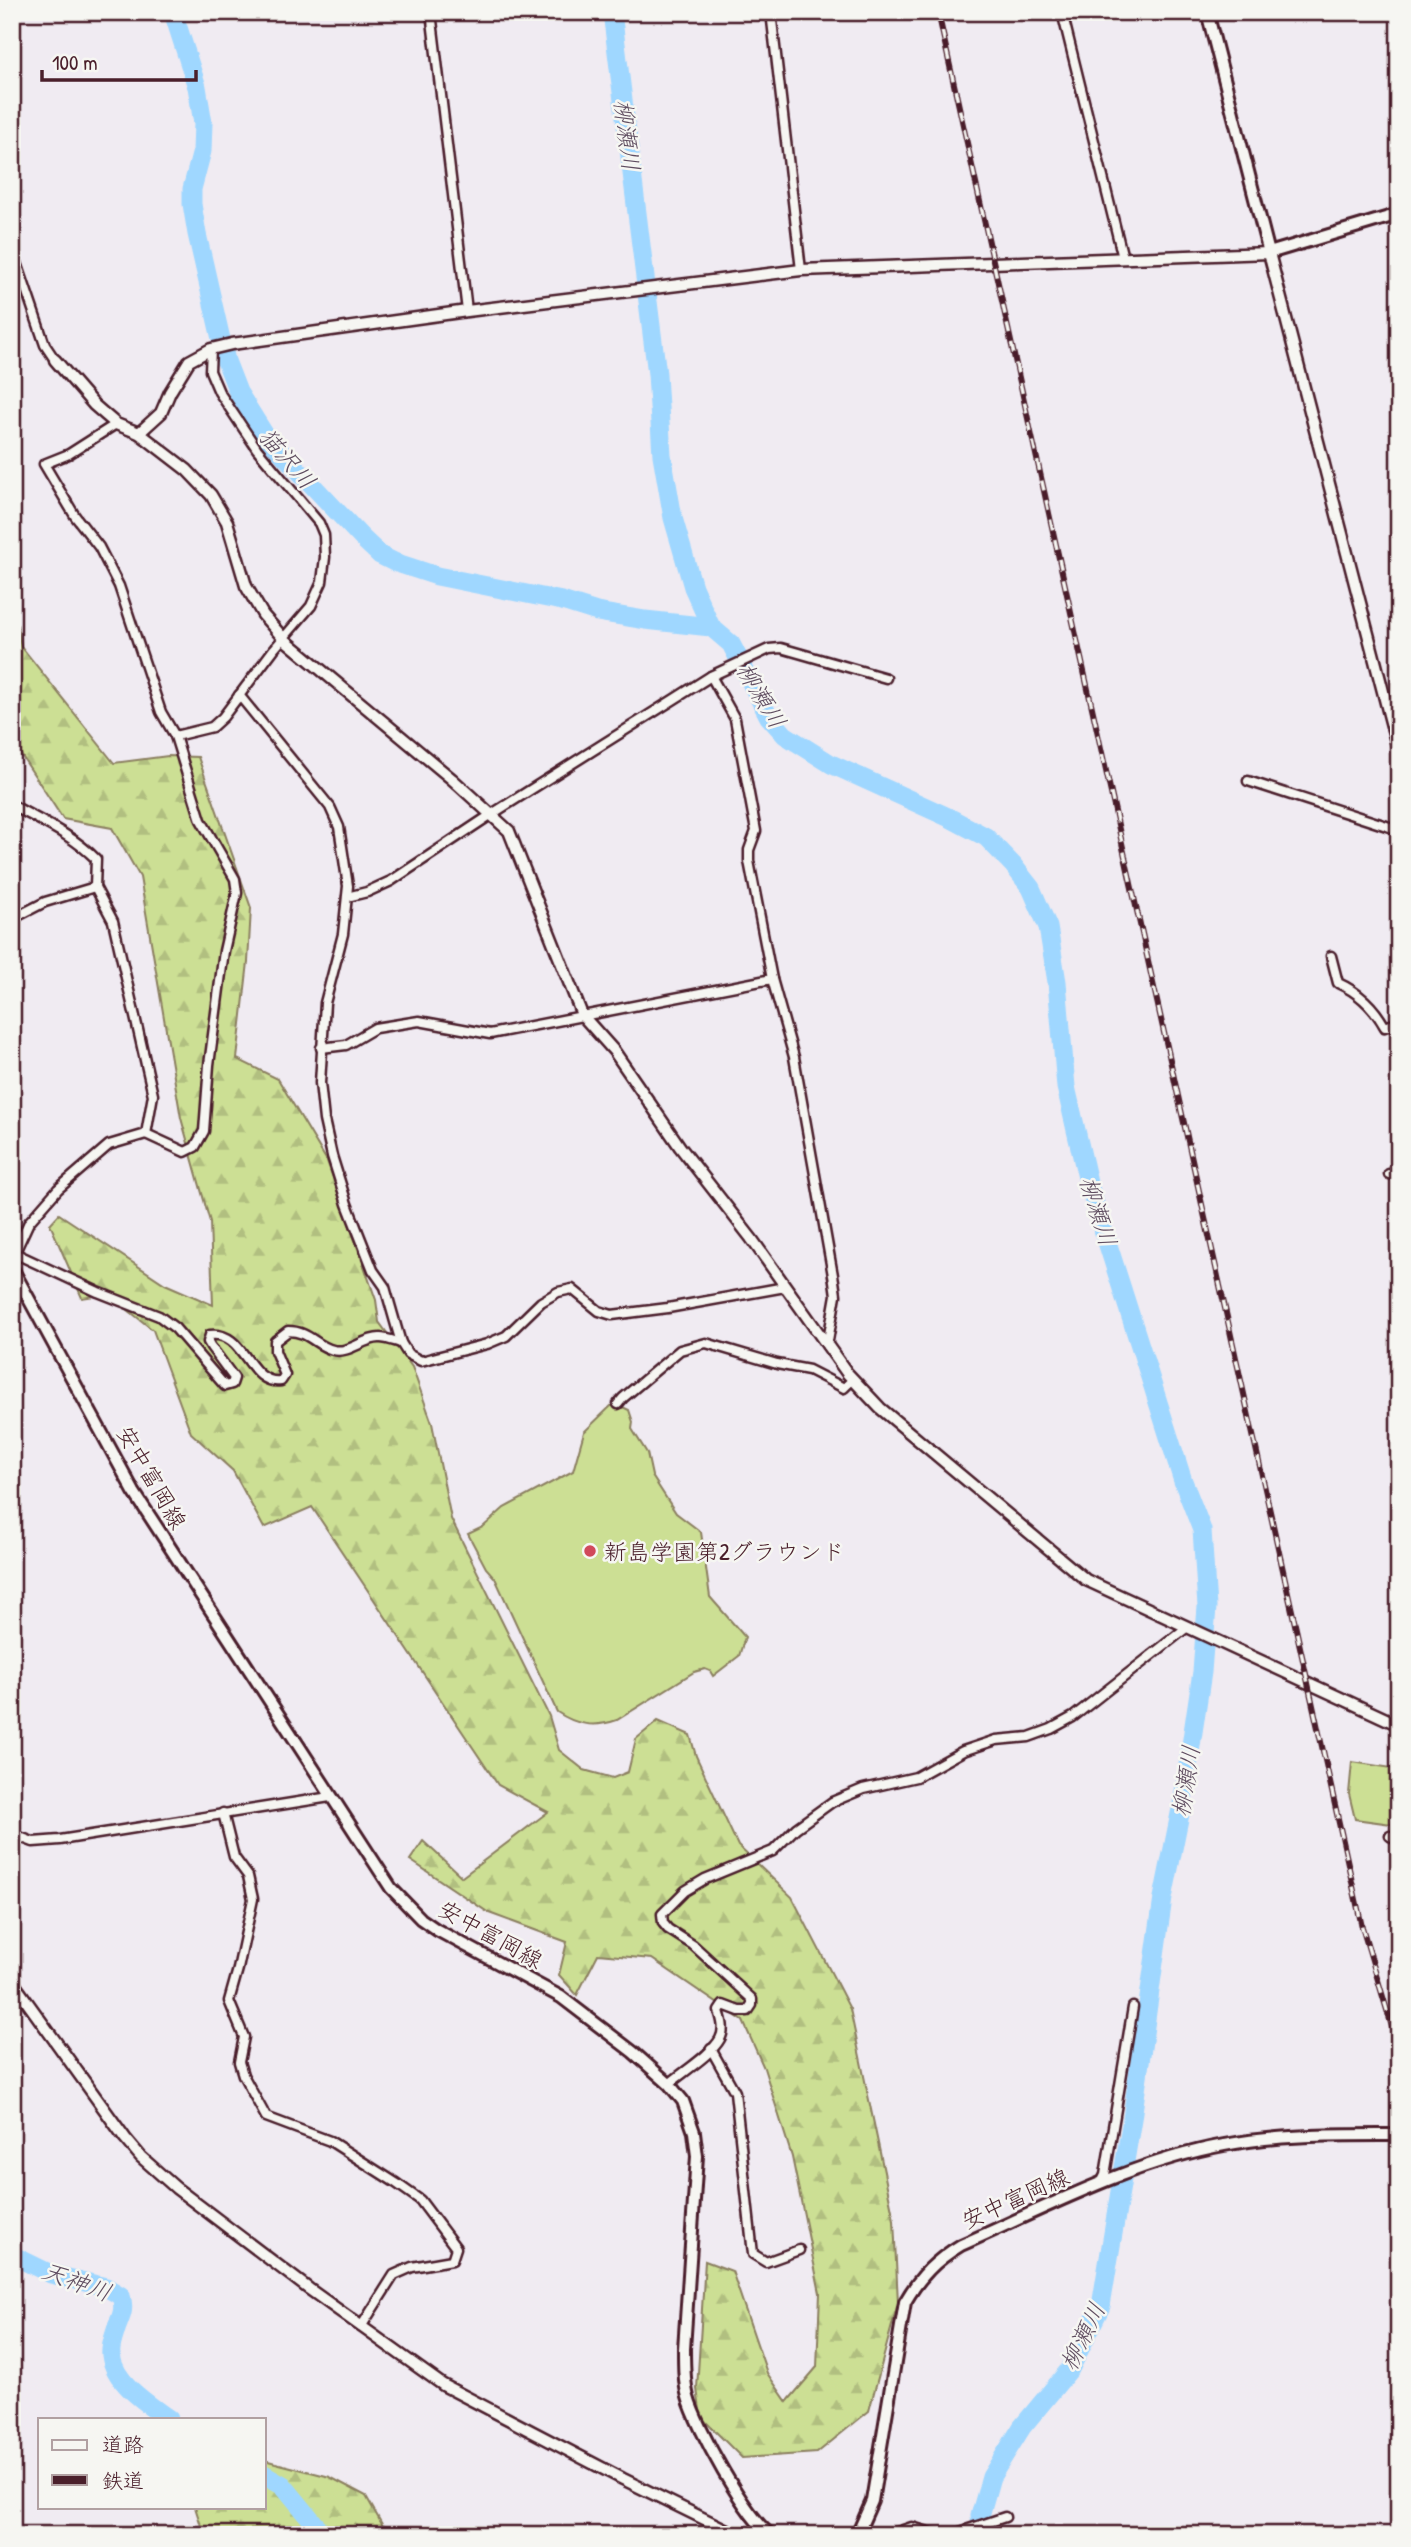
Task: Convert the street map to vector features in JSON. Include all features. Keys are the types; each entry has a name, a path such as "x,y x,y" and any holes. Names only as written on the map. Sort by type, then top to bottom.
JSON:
{"main road":[{"path":"1207,12 1269,253 1399,214"},
{"name":"安中富岡線","path":"12,1268 134,1492 391,1888 421,1919 561,1997 633,2052 670,2084 683,2101 690,2119 697,2156 684,2349 684,2376 688,2398 696,2419 738,2497 766,2534"},
{"name":"安中富岡線","path":"857,2535 872,2501 905,2302 915,2285 941,2258 961,2245 1139,2168 1224,2145 1326,2136 1399,2135"}],"street":[{"path":"431,12 467,311"},
{"path":"771,12 801,270"},
{"path":"1062,12 1124,258"},
{"path":"12,248 45,345 55,360 94,405 116,424 139,433 187,470 211,495 227,522 246,586 263,615 284,639 509,831 582,1015 614,1051 680,1147 751,1238 827,1346 880,1408 1086,1580 1399,1725"},
{"path":"139,433 161,413 189,361 232,344 467,311 801,270 1269,253 1399,753"},
{"path":"175,736 212,727 311,606 318,594 323,569 324,535 305,504 257,449 219,392 210,371 214,349"},
{"path":"116,424 69,454 44,464 75,516 99,547 119,586 161,712 175,736 201,820 235,879 237,893 224,951 209,1065 204,1131 194,1147 186,1152 146,1134 109,1146 58,1189 29,1222 13,1252 98,1292 159,1315 175,1328 225,1386 232,1384 234,1378 208,1342 211,1335 217,1334 236,1344 262,1378 271,1382 281,1381 285,1375 275,1351 275,1341 288,1331 299,1331 336,1351 380,1338 401,1343"},
{"path":"348,897 391,881 711,676 769,649 781,648 886,678"},
{"path":"711,676 735,719 756,831 749,850 749,861 772,979 794,1057 836,1295 827,1346"},
{"path":"239,695 330,807 339,827 348,897 343,934 325,1003 320,1083 324,1120 347,1204 373,1270 385,1287 401,1343 408,1354 421,1361 487,1344 506,1336 541,1301 558,1292 572,1289 599,1311 612,1315 785,1287"},
{"path":"1248,781 1399,830"},
{"path":"12,805 57,828 82,845 96,859 95,887 113,921 153,1095 146,1134"},
{"path":"12,919 45,902 95,887"},
{"path":"1331,956 1338,983 1351,989 1377,1012 1385,1027 1399,1022"},
{"path":"321,1048 346,1045 375,1028 419,1021 490,1034 772,979"},
{"path":"1389,1174 1399,1176"},
{"path":"618,1404 680,1350 706,1343 777,1364 809,1370 844,1388 852,1378"},
{"path":"670,2084 721,2038 723,2024 719,2011 723,2005 739,2011 748,2011 752,1998 693,1945 668,1930 663,1923 662,1914 677,1898 705,1879 773,1851 796,1828 832,1802 863,1788 916,1777 963,1751 996,1740 1029,1737 1051,1730 1073,1717 1189,1629"},
{"path":"12,1834 33,1842 60,1840 330,1797"},
{"path":"223,1813 234,1857 248,1876 253,1899 229,2001 244,2037 239,2062 243,2075 266,2118 330,2141 396,2183 420,2200 456,2248 452,2260 412,2267 394,2275 360,2328"},
{"path":"12,1981 125,2138 141,2157 176,2188 360,2328 443,2385 737,2535"},
{"path":"1102,2183 1133,2007"},
{"path":"711,2049 735,2092 753,2254 766,2262 799,2250"},
{"path":"951,2535 1004,2517"},
{"path":"889,2535 912,2527 937,2535"}],"green space":[{"path":"12,595 21,646 114,763 168,756 198,757 251,908 237,1059 278,1079 327,1161 376,1300 379,1322 412,1367 432,1423 451,1519 549,1716 559,1750 584,1770 613,1778 628,1772 636,1739 658,1721 690,1735 696,1756 738,1846 792,1897 850,2009 894,2220 898,2303 869,2411 817,2453 742,2458 701,2417 697,2389 705,2261 732,2271 767,2373 787,2402 817,2367 820,2293 792,2157 764,2068 743,2021 652,1959 598,1954 577,1995 559,1975 567,1942 489,1913 410,1860 423,1841 462,1877 548,1812 498,1785 312,1507 264,1528 233,1471 191,1433 153,1330 108,1294 82,1298 50,1224 59,1214 165,1284 213,1305 210,1222 181,1118 140,877 112,828 63,819 12,741"},
{"name":"新島学園第2グラウンド","path":"614,1403 629,1410 632,1429 647,1453 652,1476 676,1513 701,1532 710,1597 745,1637 739,1656 713,1676 705,1669 694,1672 617,1720 586,1724 557,1712 495,1578 486,1568 468,1534 483,1527 504,1508 573,1471 584,1432"},
{"path":"1352,1762 1399,1769 1399,1825 1355,1819 1349,1794"},
{"path":"266,2461 330,2477 366,2496 388,2535 204,2535 195,2508 266,2508"}],"waterway":[{"name":"猫沢川","path":"173,12 197,87 203,123 202,151 192,189 197,234 226,361 238,392 265,435 362,538 380,555 394,562 437,576 562,601 597,612 711,627"},
{"name":"柳瀬川","path":"612,12 657,374 662,455 673,518 693,587 711,627 731,644 769,717 785,735 831,764 986,837 1031,888 1048,927 1057,982 1066,1087 1088,1182 1183,1481 1202,1530 1207,1607 1202,1672 1183,1799 1163,1898 1132,2119 1101,2306 1070,2369 1022,2427 991,2477 980,2516 982,2535"},
{"name":"天神川","path":"12,2255 51,2274 106,2287 121,2296 122,2311 111,2350 113,2365 133,2392 168,2418"},
{"name":"天神川","path":"266,2475 283,2485 324,2535"}],"railway":[{"path":"938,12 1362,1927 1399,2050"}],"place":[{"name":"新島学園第2グラウンド","path":"590,1551"}]}
